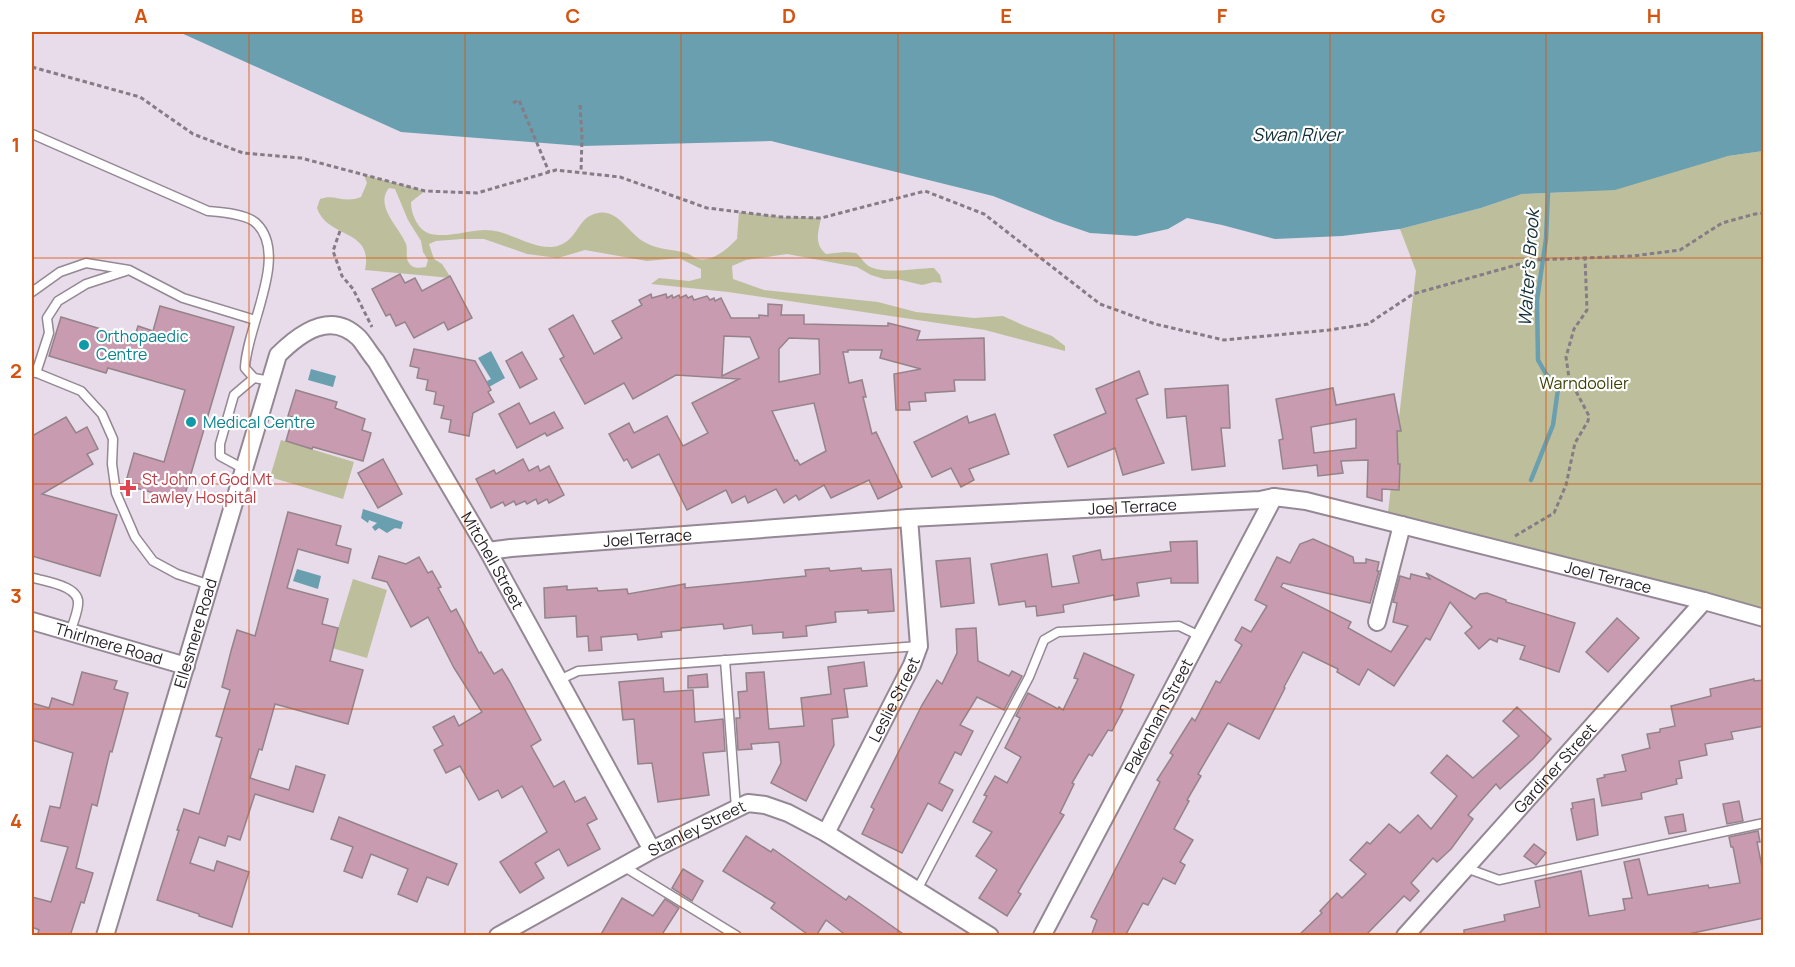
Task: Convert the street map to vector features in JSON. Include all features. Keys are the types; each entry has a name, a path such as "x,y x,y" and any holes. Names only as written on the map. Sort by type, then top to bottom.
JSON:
{"street":[{"name":"Mitchell Street","path":"296,338 316,327 338,326 358,337 382,371 488,551 557,681 652,850"},
{"name":"Ellesmere Road","path":"105,936 244,469 262,380 278,355 296,338"},
{"name":"Joel Terrace","path":"488,551 909,518 1260,500 1274,496 1306,501 1764,618"},
{"name":"Pakenham Street","path":"1042,936 1274,496"},
{"name":"Leslie Street","path":"826,833 912,665 919,646 909,518"},
{"path":"1377,622 1402,525"},
{"name":"Gardiner Street","path":"1406,936 1704,601"},
{"name":"Thirlmere Road","path":"32,621 186,666"},
{"name":"Stanley Street","path":"498,936 652,850 747,803 765,805 788,813 826,833 990,936"}],"lane":[{"path":"32,134 208,211 233,213 257,223 269,245 269,273 245,353 245,368 262,380 234,395 219,444 220,456 244,469"},
{"path":"32,292 60,272 86,263 129,270 183,298 255,320"},
{"path":"129,270 86,284 58,301 47,318 49,333 34,372 81,391 102,414 113,439 112,464 116,493 135,537 153,561 177,574 210,585"},
{"path":"34,578 73,590 79,603 70,632"},
{"path":"917,890 1029,677 1044,640 1058,632 1179,627 1200,636"},
{"path":"557,681 578,671 919,646"},
{"path":"725,660 736,808"},
{"path":"1465,868 1499,880 1764,823"},
{"path":"623,866 737,936"}],"path":[{"path":"32,67 140,97 193,134 243,153 301,158 425,191 477,193 556,170 620,177 707,208 781,217 820,218 925,191 984,214 1100,304 1155,324 1224,340 1368,324 1413,294 1534,260 1633,256 1680,250 1722,223 1764,213"},
{"path":"513,103 519,100 549,172"},
{"path":"580,105 582,137 580,172"},
{"path":"340,231 333,251 342,276 352,289 373,330"},
{"path":"1504,551 1508,540 1554,513 1566,486 1575,443 1588,421 1589,416 1569,378 1566,357 1574,329 1587,310 1586,258"}],"green space":[{"name":"Warndoolier","path":"1763,151 1763,618 1387,521 1416,271 1400,229 1481,208 1522,194 1570,192 1728,156"},
{"path":"364,175 425,191 411,202 411,207 419,226 431,234 444,235 486,230 536,245 552,247 567,241 591,215 605,213 618,219 646,243 686,253 698,259 714,257 737,239 739,212 781,217 821,218 818,242 826,254 856,253 866,264 880,270 934,268 940,275 942,283 922,285 897,279 884,279 857,267 787,254 746,260 732,266 733,279 764,290 878,302 916,312 974,318 1003,316 1052,336 1065,346 1065,351 985,330 728,292 651,284 659,278 689,281 701,278 701,269 679,258 647,261 585,250 558,258 527,254 484,239 462,239 436,241 429,244 434,259 442,264 451,278 365,270 366,257 363,247 356,240 330,225 322,218 317,208 320,199 325,197 354,199 361,197 367,183","holes":["389,188 395,189 408,220 421,241 423,252 428,260 426,267 414,267 409,263 406,244 386,209 385,195"]},
{"path":"281,440 354,462 343,499 270,477"},
{"path":"353,579 387,590 367,658 332,648"}],"water":[{"name":"Swan River","path":"179,32 1763,32 1763,151 1728,156 1615,190 1522,194 1481,208 1400,229 1342,236 1275,239 1187,218 1168,229 1136,236 1090,233 993,196 771,141 582,146 401,132"},
{"path":"491,351 505,378 489,387 487,381 491,379 478,358"},
{"path":"311,369 336,376 333,387 308,380"},
{"path":"363,509 403,522 401,529 395,528 387,533 379,528 375,531 372,527 377,523 369,520 368,523 361,518"},
{"path":"297,569 321,576 318,589 293,581"}],"building":[{"path":"400,274 405,283 415,278 422,291 450,276 472,318 448,330 444,322 414,338 405,322 396,326 390,314 386,316 372,289"},
{"path":"651,294 652,298 666,294 667,298 672,295 673,298 679,295 680,298 686,295 688,298 692,296 694,300 707,296 710,300 714,298 715,301 721,298 731,318 768,316 768,304 782,305 781,315 804,315 804,324 888,326 888,323 920,331 917,340 984,338 985,380 954,380 955,391 925,393 926,401 909,402 910,410 896,410 894,374 921,369 880,358 882,350 843,352 849,383 862,380 866,397 863,397 872,434 876,432 902,487 878,499 869,480 831,498 824,485 799,500 796,495 784,503 776,489 748,503 745,496 732,503 726,490 687,510 659,454 632,468 627,459 624,461 609,434 629,423 634,433 667,416 683,446 708,433 692,403 739,379 676,375 633,399 624,383 585,404 560,359 564,357 549,329 573,315 594,354 622,338 612,321 642,305 639,300","holes":["724,336 750,337 759,358 722,376","789,338 819,339 820,374 779,382 779,349","814,403 826,451 800,465 797,460 795,461 772,411"]},
{"name":"Medical Centre","path":"160,306 234,327 183,501 125,485 134,453 164,462 185,390 108,368 106,373 49,356 61,317 134,339 138,326 153,331"},
{"path":"414,349 475,361 491,390 488,392 494,402 473,413 469,436 449,432 451,420 441,418 444,406 434,404 436,392 426,390 428,380 417,378 419,368 410,366"},
{"path":"522,352 537,379 520,388 506,361"},
{"path":"1139,371 1148,394 1136,399 1164,463 1123,475 1115,448 1068,467 1054,435 1106,413 1096,389"},
{"path":"1228,385 1230,428 1221,428 1225,466 1192,470 1186,416 1167,418 1165,389"},
{"path":"1333,388 1336,405 1394,394 1401,431 1397,431 1398,464 1400,464 1399,490 1382,489 1382,501 1367,497 1368,460 1341,461 1343,473 1318,476 1317,465 1283,469 1279,440 1283,439 1276,399","holes":["1356,419 1356,448 1314,453 1311,427"]},
{"path":"296,390 337,402 335,408 365,419 362,430 371,433 363,461 286,441 293,417 288,416"},
{"path":"519,403 530,424 554,412 563,428 547,436 545,433 517,448 499,414"},
{"path":"995,414 1009,454 969,469 974,480 961,487 951,468 932,477 914,442 967,416 969,423"},
{"path":"66,417 76,433 87,427 98,449 87,454 93,464 42,494 117,515 100,576 32,556 32,436"},
{"path":"383,459 402,494 378,508 358,473"},
{"path":"523,459 529,471 538,466 540,471 549,466 564,495 549,503 547,499 538,504 536,499 527,504 525,501 516,505 514,501 505,506 503,502 491,508 476,479 494,470 496,474"},
{"path":"288,512 341,526 336,545 351,549 348,563 298,549 287,588 328,599 322,624 338,628 330,661 363,670 348,724 275,704 262,750 259,749 250,778 289,790 296,766 325,775 313,812 255,794 240,840 228,836 225,846 199,837 190,863 214,871 217,861 249,872 232,927 157,900 184,809 199,814 222,738 216,736 230,690 222,687 237,630 255,636"},
{"path":"1313,539 1353,557 1354,563 1366,563 1366,559 1379,562 1377,571 1379,571 1370,603 1283,583 1281,587 1351,622 1348,628 1391,652 1408,626 1393,622 1397,603 1393,602 1400,576 1410,579 1411,574 1430,579 1426,573 1475,599 1480,594 1487,593 1506,600 1506,602 1575,623 1559,672 1520,659 1525,646 1498,638 1497,642 1490,639 1479,649 1465,633 1472,627 1450,602 1430,640 1426,638 1394,686 1368,669 1359,685 1337,672 1338,669 1303,652 1259,739 1228,723 1198,774 1201,776 1174,829 1193,840 1180,862 1185,865 1175,884 1163,878 1148,905 1143,903 1125,936 1091,936 1097,920 1091,917 1160,782 1157,780 1173,755 1170,753 1192,718 1195,721 1216,681 1220,683 1242,645 1235,640 1242,627 1251,632 1267,606 1255,600 1277,557 1290,563 1300,544"},
{"path":"1197,541 1198,583 1171,583 1171,578 1137,583 1139,596 1114,600 1114,595 1063,605 1064,612 1037,616 1036,606 1026,607 1025,601 999,605 991,564 1047,554 1052,587 1079,583 1073,556 1100,550 1102,560 1171,551 1170,542"},
{"path":"379,556 406,564 419,557 428,573 432,571 451,612 456,609 479,653 481,652 494,674 502,669 510,682 541,740 531,746 554,787 564,781 575,802 585,797 597,819 587,824 600,849 568,866 559,849 535,863 544,878 520,893 500,862 547,832 522,786 502,798 498,790 479,800 460,766 446,773 434,750 443,745 433,727 454,716 459,726 482,712 454,668 428,617 411,627 387,582 372,578"},
{"path":"970,558 974,603 941,607 936,561"},
{"path":"829,568 830,571 861,568 862,571 891,569 894,611 835,612 836,622 806,626 807,636 783,638 783,632 753,634 752,625 724,629 723,624 681,628 681,630 661,632 662,637 638,640 637,634 601,637 602,650 589,651 588,636 577,637 576,616 545,618 544,588 567,586 567,590 597,588 598,591 627,589 628,594 685,584 685,588 806,576 805,570"},
{"path":"1617,618 1639,638 1608,672 1586,652"},
{"path":"976,628 978,661 1009,676 1012,671 1022,676 1004,710 977,697 960,725 973,731 961,755 955,752 939,783 953,790 942,811 928,803 902,853 862,834 874,809 871,807 922,705 937,680 942,684 957,653 956,629"},
{"path":"1084,653 1134,675 1120,709 1123,710 1112,731 1108,730 1092,756 1089,754 1072,783 1074,784 1060,813 1064,815 1018,892 1021,894 1007,916 979,898 997,870 976,856 992,832 973,822 995,776 1007,783 1021,757 1005,748 1020,718 1016,716 1028,693 1063,710 1078,679 1074,678"},
{"path":"864,662 867,686 844,689 848,717 832,719 834,745 806,801 771,783 781,763 779,742 751,744 752,749 738,750 736,718 740,718 738,692 747,691 746,673 764,672 769,729 804,726 801,698 831,694 828,667"},
{"path":"82,672 117,681 114,689 128,693 112,752 110,751 97,806 92,804 76,868 93,873 84,903 81,902 70,936 37,936 39,930 32,927 32,897 51,902 68,847 41,841 50,806 60,808 73,753 32,740 32,703 49,708 52,698 73,705"},
{"path":"707,674 708,687 688,688 688,676"},
{"path":"663,678 664,692 693,690 695,722 723,719 725,751 703,753 709,795 658,802 652,763 638,764 634,719 623,720 619,682"},
{"path":"1754,679 1754,681 1764,680 1764,726 1731,732 1733,739 1705,744 1707,755 1679,761 1682,778 1676,779 1677,784 1641,793 1642,799 1602,806 1597,779 1605,777 1604,775 1626,771 1622,755 1650,748 1647,734 1675,726 1671,706 1711,696 1710,689"},
{"path":"1517,707 1551,739 1500,789 1496,784 1468,815 1473,819 1451,849 1437,862 1433,858 1411,883 1419,891 1410,901 1404,896 1365,936 1298,936 1322,913 1320,911 1337,893 1342,898 1366,874 1350,860 1367,842 1370,844 1389,824 1400,833 1418,815 1431,829 1457,796 1431,773 1447,755 1473,778 1519,736 1503,721"},
{"path":"1594,799 1598,835 1577,840 1572,803"},
{"path":"1739,801 1743,821 1727,824 1723,804"},
{"path":"1683,814 1686,831 1669,834 1665,817"},
{"path":"339,817 457,864 448,885 427,877 417,902 398,894 408,869 371,854 362,878 344,871 353,847 331,839"},
{"path":"1758,831 1760,842 1757,842 1764,877 1764,918 1679,936 1464,936 1464,930 1505,921 1504,915 1540,907 1535,881 1581,871 1589,916 1625,910 1623,899 1632,898 1624,862 1639,859 1648,895 1708,885 1709,888 1740,883 1729,837"},
{"path":"746,836 771,852 773,849 846,900 849,896 906,936 847,936 826,920 816,936 810,936 771,908 775,903 723,871"},
{"path":"1534,844 1546,853 1536,865 1524,856"},
{"path":"683,869 703,881 692,901 672,888"},
{"path":"622,898 653,916 665,899 679,908 661,936 600,936"}],"waterway":[{"name":"Walter's Brook","path":"1531,480 1553,425 1558,389 1538,360 1537,300 1546,239 1548,192"}],"place":[{"name":"Orthopaedic Centre","path":"84,345"},
{"name":"Medical Centre","path":"191,422"},
{"name":"St John of God Mt Lawley Hospital","path":"128,488"}]}
